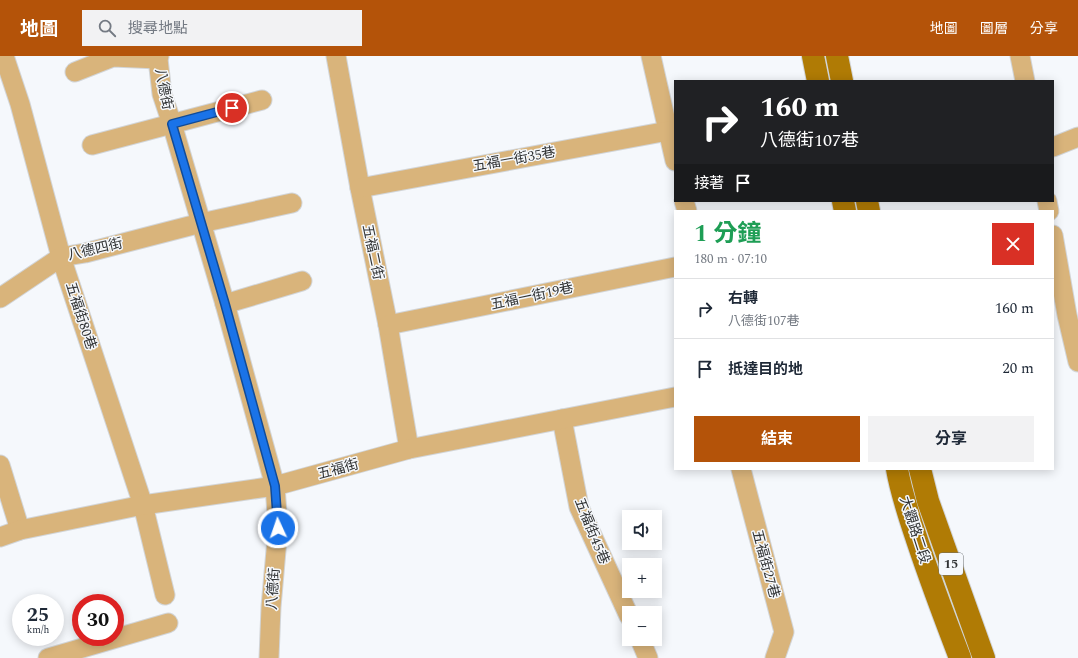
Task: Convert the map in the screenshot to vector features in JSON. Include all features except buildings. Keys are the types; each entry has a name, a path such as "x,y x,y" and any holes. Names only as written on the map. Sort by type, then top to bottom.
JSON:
{"main road":[{"path":"813,56 818,80"},
{"path":"837,56 842,80"},
{"name":"大觀路二段","path":"897,470 899,481 918,544 960,658"},
{"name":"大觀路二段","path":"920,470 928,501 984,658"}],"street":[{"name":"五福街80巷","path":"4,56 20,104 61,257 143,505 165,595"},
{"name":"五福二街","path":"336,56 360,188 388,325 409,449"},
{"path":"651,56 674,157"},
{"path":"1020,56 1025,80"},
{"path":"75,72 113,57 158,57"},
{"name":"八德街","path":"158,57 162,94 225,304 275,486 278,528 271,607 269,658"},
{"path":"92,145 262,100"},
{"name":"五福一街35巷","path":"360,188 668,131"},
{"path":"1054,147 1078,138"},
{"name":"八德四街","path":"0,298 61,257 85,253 201,223 292,203"},
{"path":"1054,241 1066,314 1078,362"},
{"name":"五福一街19巷","path":"388,325 674,267"},
{"path":"225,304 302,281"},
{"name":"五福街","path":"0,537 20,530 143,505 275,486 409,449 674,397"},
{"name":"五福街45巷","path":"562,419 579,507 624,606"},
{"path":"0,466 20,530"},
{"name":"五福街27巷","path":"741,470 784,632 775,658"},
{"path":"48,658 168,623"},
{"path":"643,646 648,658"}],"green space":[{"path":"907,470 911,470 974,658 969,658 926,540"}],"route":[{"path":"232,108 172,124 225,304 275,486 278,528"}]}
